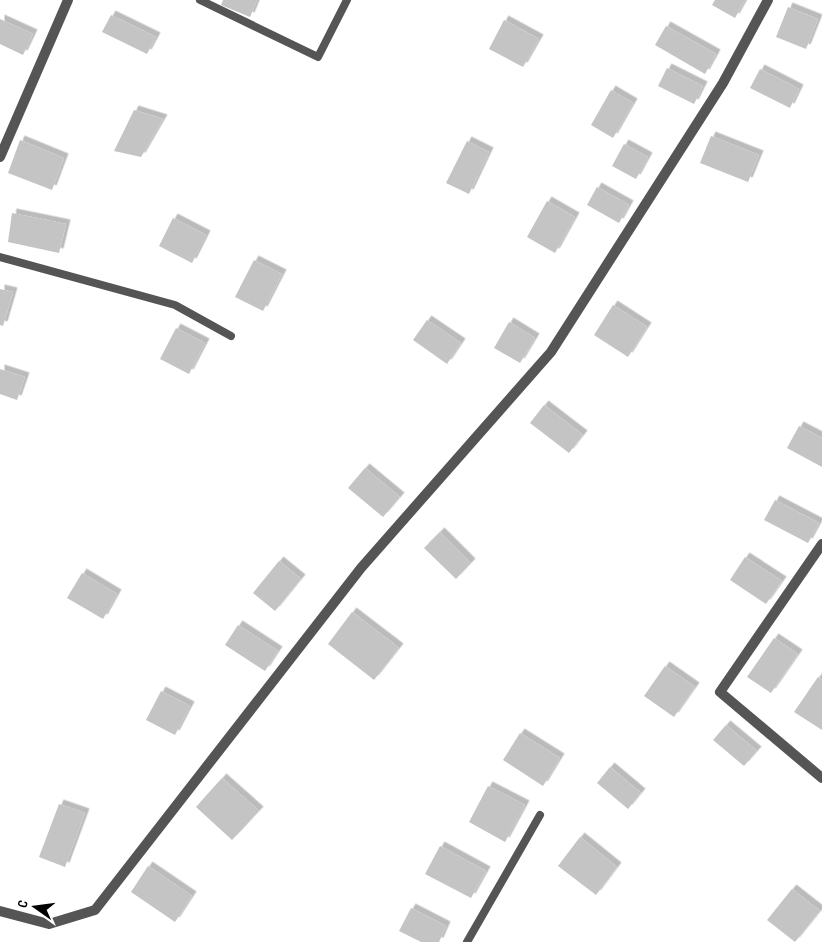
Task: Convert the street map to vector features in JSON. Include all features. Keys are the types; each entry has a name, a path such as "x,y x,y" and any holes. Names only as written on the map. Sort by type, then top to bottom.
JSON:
{"street":[{"path":"0,157 68,0"},
{"path":"0,911 50,924 95,910 361,568 550,352 723,83 768,0"},
{"path":"822,544 720,692 822,778"}],"lane":[{"path":"200,0 318,57 347,0"},
{"path":"0,257 175,306 231,336"},
{"path":"468,942 540,815"}],"building":[{"path":"223,0 257,0 250,17 221,5"},
{"path":"715,0 745,0 735,18 712,5"},
{"path":"788,7 818,19 806,49 776,37"},
{"path":"111,15 156,37 147,54 102,32"},
{"path":"0,19 33,34 23,55 0,44"},
{"path":"504,20 539,39 523,67 489,49"},
{"path":"666,26 716,54 705,74 655,45"},
{"path":"667,68 703,86 694,104 658,86"},
{"path":"760,69 799,89 790,108 750,88"},
{"path":"611,90 633,103 613,138 591,125"},
{"path":"134,110 163,119 141,157 114,151"},
{"path":"711,136 759,155 748,182 700,163"},
{"path":"20,140 64,158 52,190 8,173"},
{"path":"467,141 489,152 469,194 446,183"},
{"path":"624,144 648,157 636,179 612,166"},
{"path":"597,187 629,205 619,223 587,205"},
{"path":"547,201 575,217 555,253 527,237"},
{"path":"12,213 66,224 59,253 8,242"},
{"path":"173,218 206,235 192,263 159,246"},
{"path":"254,260 282,274 263,311 235,297"},
{"path":"0,289 13,292 3,326 0,325"},
{"path":"613,305 647,327 628,357 594,335"},
{"path":"427,320 461,343 447,364 413,340"},
{"path":"509,322 535,338 520,363 494,348"},
{"path":"176,328 205,343 189,374 160,359"},
{"path":"0,369 25,377 17,400 0,394"},
{"path":"544,405 583,435 569,453 530,423"},
{"path":"799,426 822,438 822,467 787,448"},
{"path":"365,468 400,497 383,517 348,488"},
{"path":"775,500 819,523 808,543 764,520"},
{"path":"440,532 471,563 456,579 424,548"},
{"path":"745,557 782,581 766,604 730,580"},
{"path":"279,561 301,579 275,611 253,593"},
{"path":"82,573 117,594 103,619 67,598"},
{"path":"352,612 399,648 374,680 328,644"},
{"path":"238,625 278,651 265,671 225,645"},
{"path":"774,638 798,654 771,693 747,677"},
{"path":"665,666 695,687 674,717 644,696"},
{"path":"818,677 822,680 822,730 794,712"},
{"path":"161,691 190,706 175,735 146,720"},
{"path":"726,725 757,751 744,766 713,740"},
{"path":"520,733 560,758 543,786 503,760"},
{"path":"610,767 641,793 628,809 597,783"},
{"path":"222,778 259,811 232,840 196,807"},
{"path":"488,786 525,805 505,842 469,822"},
{"path":"59,804 85,813 65,867 39,857"},
{"path":"580,837 617,867 596,895 558,866"},
{"path":"440,846 486,871 471,898 425,874"},
{"path":"148,866 192,896 175,922 131,892"},
{"path":"792,889 820,911 795,942 767,920"},
{"path":"411,908 446,926 439,942 421,942 399,931"}]}
